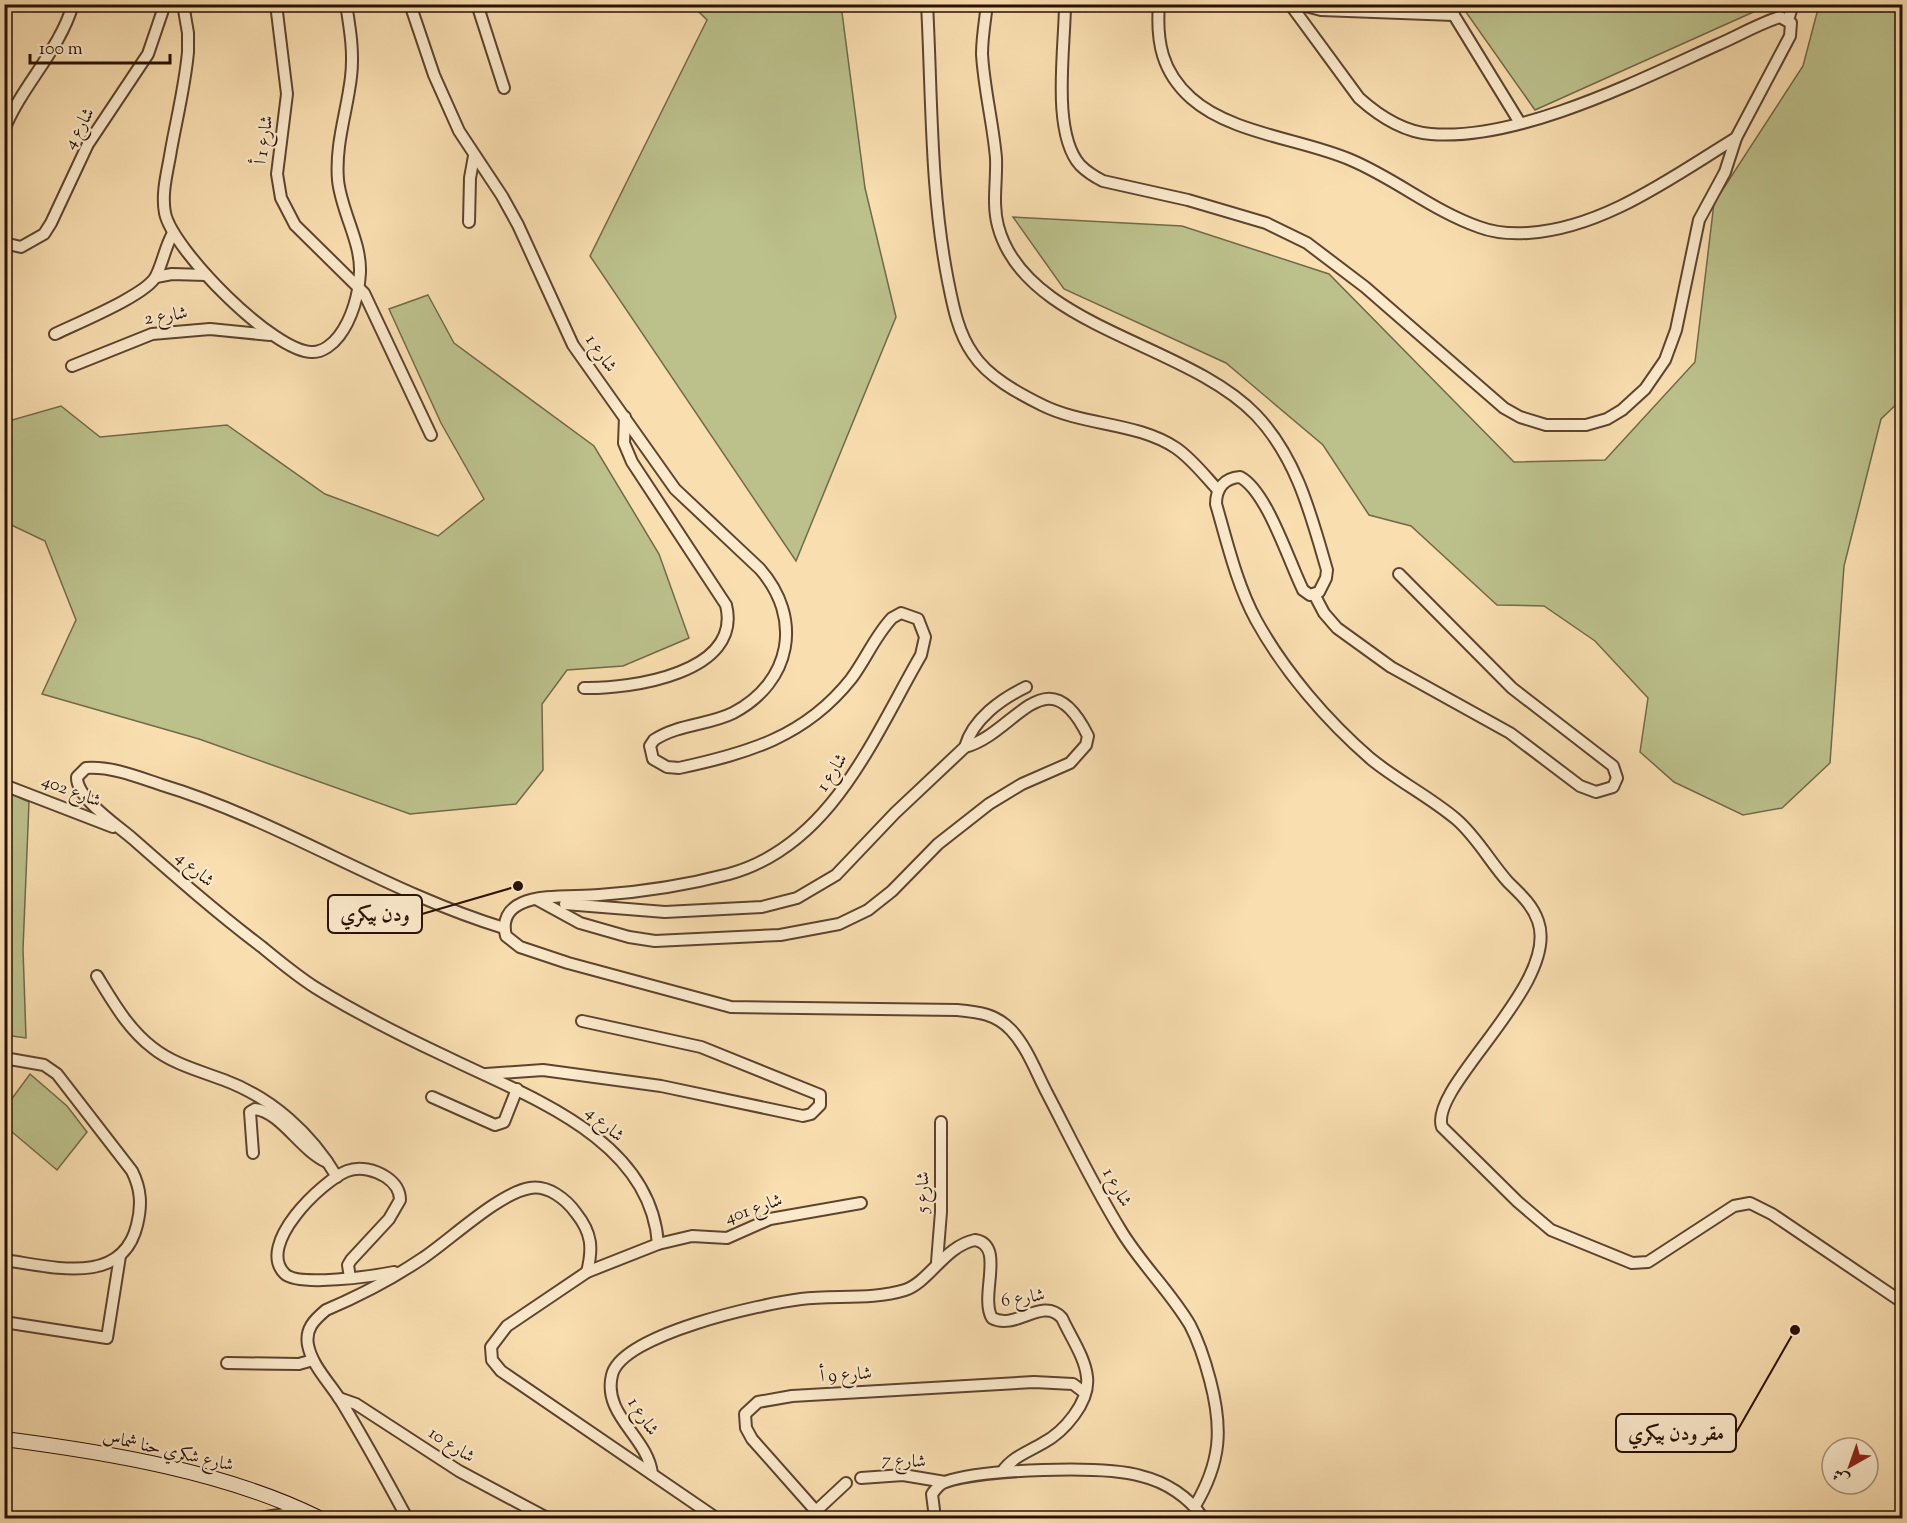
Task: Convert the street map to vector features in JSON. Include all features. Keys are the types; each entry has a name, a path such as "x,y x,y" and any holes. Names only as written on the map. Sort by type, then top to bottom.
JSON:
{"street":[{"path":"4,130 23,90 64,27 73,4"},
{"name":"شارع 4","path":"4,243 21,247 33,242 47,229 88,144 148,54 165,4"},
{"path":"183,4 188,33 186,67 164,203 166,216 173,233 206,275 271,335 300,350 312,352 322,350 332,344 347,323 358,286 359,258 343,207 338,181 337,156 350,84 353,48 346,4"},
{"name":"شارع 1 أ","path":"276,4 287,94 277,174 281,198 295,225 358,286"},
{"name":"شارع 1","path":"410,4 442,93 459,131 502,196 518,225 573,345 675,489 771,581 780,596 786,620 786,646 776,672 762,690 732,713 654,740 650,754 658,763 679,768 761,747 812,717 838,693 858,668 881,630 892,618 901,614 918,619 923,628 924,646 921,655 845,786 819,819 782,848 749,866 723,875 638,891 542,903 527,901 514,907 504,920 506,936 519,947 657,989 731,1007 957,1010 983,1012 1003,1022 1020,1041 1083,1164 1119,1228 1179,1308 1198,1343 1213,1393 1219,1437 1213,1470 1195,1506"},
{"path":"477,4 504,88"},
{"path":"927,4 933,177 954,307 963,338 973,356 1010,387 1044,406 1093,423 1139,432 1174,447 1218,490"},
{"path":"987,4 982,52 996,159 997,223 1006,246 1023,273 1058,303 1084,318 1192,369 1236,397 1257,416 1284,451 1308,504 1327,570 1323,586 1314,594"},
{"path":"1065,4 1064,124 1072,152 1079,164 1090,174 1103,181 1188,200 1266,223 1307,243 1365,287 1504,408 1520,417 1546,425 1576,426 1607,419 1634,401 1656,375 1665,360 1682,312 1699,220 1725,172 1736,138 1790,36 1792,28 1788,20 1780,17 1764,22 1615,89 1555,112 1503,128 1431,134 1414,131 1382,117 1359,98 1290,4"},
{"path":"1159,4 1158,43 1161,54 1173,78 1192,100 1228,119 1350,159 1441,211 1490,231 1513,234 1537,232 1566,229 1586,222 1672,177 1736,138"},
{"path":"1298,4 1321,10 1454,15"},
{"path":"1447,4 1520,123"},
{"path":"1788,20 1793,4"},
{"path":"470,222 470,178 474,156"},
{"path":"156,277 162,254 173,233"},
{"path":"55,334 120,302 156,277 172,274 206,275"},
{"path":"358,286 369,304 431,435"},
{"name":"شارع 2","path":"72,366 152,334 210,329 271,335"},
{"path":"584,688 615,687 684,671 699,664 721,643 729,625 726,605 632,462 624,443 625,417"},
{"path":"1399,574 1512,688 1613,766 1617,778 1613,787 1596,792 1580,786 1510,733 1390,667 1337,628 1323,613 1314,594 1303,590 1269,516 1247,482 1240,477 1233,477 1218,490 1216,504 1255,619 1288,667 1319,706 1362,751 1388,772 1428,797 1468,831 1509,883 1522,894 1538,920 1541,945 1535,966 1516,1000 1454,1088 1440,1114 1442,1127 1518,1202 1551,1230 1632,1263 1648,1262 1734,1206 1750,1203 1772,1214 1902,1302"},
{"path":"965,747 968,736 980,721 1010,694 1026,687"},
{"path":"1048,697 1055,698 1068,709 1088,736 1086,745 1070,763 1009,790 938,844 892,891 868,910 839,924 780,935 655,941 602,930 567,917 542,903 665,912 762,907 796,898 836,875 895,813 965,747 984,740 1023,708 1048,697"},
{"name":"شارع 4","path":"504,928 477,920 379,880 240,813 108,769 86,768 77,777 79,789 125,832 226,920 314,987 565,1114 631,1172 644,1190 652,1211 658,1244"},
{"name":"شارع 402","path":"4,784 90,816 125,832"},
{"path":"97,976 131,1028 154,1050 184,1065 233,1083 270,1103 310,1138 337,1177"},
{"path":"483,1074 543,1070 661,1086 803,1116 812,1114 820,1105 820,1095 701,1047 582,1021"},
{"path":"4,1058 44,1065 57,1074 132,1171 138,1184 139,1216 133,1240 120,1256 107,1338 103,1340 4,1322"},
{"path":"432,1097 495,1125 504,1122 517,1089"},
{"path":"252,1153 249,1118 250,1112 255,1109 272,1116 313,1154 329,1163"},
{"name":"شارع 5","path":"937,1262 941,1212 941,1122"},
{"path":"350,1278 348,1265 396,1211 400,1194 392,1181 367,1169 347,1171 298,1210 286,1226 279,1250 280,1267 286,1275 294,1279 350,1278 406,1270"},
{"path":"407,1518 339,1398 313,1360 307,1338 308,1330 315,1319 326,1310 406,1270 506,1198 529,1188 536,1188 563,1198 581,1219 592,1251 586,1272"},
{"name":"شارع 401","path":"507,1326 586,1272 658,1244 692,1236 727,1238 770,1219 861,1203"},
{"name":"شارع 6","path":"937,1262 971,1240 981,1241 987,1245 991,1259 987,1306 992,1318 1005,1322 1044,1310 1056,1311 1062,1317 1084,1365 1087,1375 1085,1393"},
{"path":"4,1260 55,1269 84,1269 120,1256"},
{"name":"شارع 1","path":"652,1474 649,1458 612,1403 612,1375 625,1355 649,1342 723,1314 797,1300 908,1289 928,1274 937,1262"},
{"name":"شارع 1","path":"507,1326 491,1347 492,1360 501,1371 716,1518"},
{"path":"227,1363 299,1364 313,1360"},
{"name":"شارع 9 أ","path":"818,1516 752,1439 746,1428 745,1414 758,1402 792,1396 1034,1382 1073,1384 1085,1393"},
{"path":"1002,1472 1008,1463 1057,1434 1073,1416 1085,1393"},
{"name":"شارع 10","path":"339,1398 356,1404 459,1471 547,1518"},
{"name":"شارع شكري حنا شماس","path":"4,1439 170,1467 305,1511 319,1518"},
{"name":"شارع 7","path":"861,1478 903,1475 945,1482 1002,1472 1128,1473 1170,1488 1195,1506"},
{"path":"935,1518 932,1494 945,1482"},
{"path":"818,1516 846,1483"},
{"path":"1195,1506 1203,1518"},
{"path":"260,1518 305,1511"}],"green space":[{"path":"1769,4 1535,110 1461,5"},
{"path":"692,5 841,5 865,188 896,317 796,561 590,256 707,20"},
{"path":"1819,5 1902,5 1902,399 1881,419 1844,566 1830,763 1782,808 1743,815 1674,782 1640,752 1648,698 1595,641 1544,606 1497,605 1411,526 1369,515 1323,445 1226,363 1064,289 1013,217 1182,226 1329,274 1514,462 1605,460 1695,362 1714,203 1803,66"},
{"path":"428,295 454,343 594,446 659,554 689,638 623,666 567,670 542,704 543,770 516,804 410,814 199,739 42,694 76,620 45,541 5,522 5,422 61,406 100,437 227,425 325,494 438,536 484,499 441,423 389,309"},
{"path":"5,791 29,802 23,949 26,1038 5,1035"},
{"path":"30,1074 67,1106 87,1132 57,1170 5,1126 5,1108"}],"place":[{"name":"ودن بيكري","path":"518,886"},
{"name":"مقر ودن بيكري","path":"1795,1330"}]}
